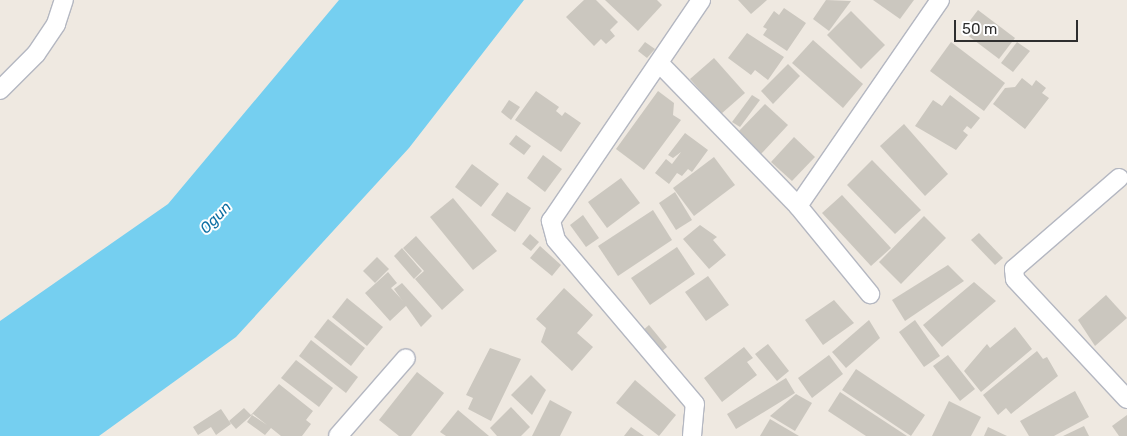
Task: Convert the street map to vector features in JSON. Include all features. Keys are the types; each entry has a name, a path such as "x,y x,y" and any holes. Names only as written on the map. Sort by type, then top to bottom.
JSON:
{"street":[{"path":"0,90 36,54 56,24 64,0"},
{"path":"692,436 697,413 687,393 551,232 556,211 661,65 701,0"},
{"path":"798,206 940,0"},
{"path":"661,65 798,206 870,294"},
{"path":"1119,178 1014,269 1015,279 1127,399"},
{"path":"338,436 406,358"}],"water":[{"name":"Ogun","path":"339,0 524,0 409,148 236,337 99,436 0,436 0,321 168,204"}],"building":[{"path":"584,0 596,0 618,22 610,30 615,36 606,44 601,39 594,46 566,17"},
{"path":"605,0 657,0 662,5 638,31"},
{"path":"738,0 767,0 751,14"},
{"path":"826,0 851,1 829,31 813,19"},
{"path":"873,0 914,0 900,19"},
{"path":"784,8 806,23 787,51 763,35 767,29 763,27 774,11 779,15"},
{"path":"978,10 1015,38 999,59 962,31"},
{"path":"851,11 885,45 861,69 827,35"},
{"path":"747,33 784,57 768,80 755,70 751,75 728,58"},
{"path":"813,40 863,84 843,108 792,63"},
{"path":"645,42 655,49 647,58 638,51"},
{"path":"951,42 1005,83 984,111 930,71"},
{"path":"1017,42 1030,51 1013,72 1001,63"},
{"path":"714,58 745,93 721,114 690,79"},
{"path":"788,64 800,76 773,104 761,91"},
{"path":"1022,78 1032,86 1036,80 1046,88 1042,93 1049,98 1025,129 993,104 1005,88 1015,87"},
{"path":"536,91 559,107 556,111 562,116 565,112 581,123 561,152 515,120"},
{"path":"658,91 674,103 673,115 681,120 644,170 616,149"},
{"path":"752,95 760,100 740,127 732,122"},
{"path":"950,95 980,118 971,129 967,126 963,131 968,135 956,150 915,126 933,100 942,106"},
{"path":"509,100 520,107 511,120 501,112"},
{"path":"765,104 788,125 761,154 738,132"},
{"path":"904,124 948,174 925,196 880,146"},
{"path":"685,133 708,150 692,172 688,169 682,176 677,173 669,184 655,173 666,159 672,164 681,152 673,158 668,155"},
{"path":"516,135 531,146 524,155 509,144"},
{"path":"794,137 815,157 792,181 771,162"},
{"path":"543,155 562,169 545,192 527,178"},
{"path":"714,157 735,185 694,216 673,188"},
{"path":"872,160 921,210 895,234 847,185"},
{"path":"472,164 499,184 481,207 455,187"},
{"path":"621,178 640,203 607,228 588,202"},
{"path":"507,192 531,208 515,232 491,215"},
{"path":"675,192 692,220 676,230 659,203"},
{"path":"842,195 891,248 871,266 822,213"},
{"path":"453,198 497,251 473,270 430,217"},
{"path":"653,210 672,240 618,276 598,246"},
{"path":"583,215 599,238 586,247 570,225"},
{"path":"924,216 946,238 901,284 879,262"},
{"path":"700,225 717,237 713,240 726,255 709,269 683,239"},
{"path":"979,233 1003,258 995,265 971,240"},
{"path":"530,234 539,242 531,251 522,244"},
{"path":"416,236 464,290 442,310 415,279 424,271 403,248"},
{"path":"540,246 561,265 552,276 530,258"},
{"path":"677,247 695,274 650,305 631,278"},
{"path":"402,248 422,271 414,279 394,256"},
{"path":"377,257 389,269 375,283 363,271"},
{"path":"948,265 964,281 905,321 892,300"},
{"path":"388,272 397,283 391,288 407,305 390,321 365,293"},
{"path":"708,276 729,305 706,321 685,292"},
{"path":"974,282 996,301 942,347 923,325"},
{"path":"402,283 432,316 421,327 394,289"},
{"path":"564,288 593,315 577,333 593,347 572,371 541,342 546,328 536,319"},
{"path":"1106,295 1127,318 1095,346 1078,320"},
{"path":"347,298 383,327 367,346 332,317"},
{"path":"834,300 854,323 823,345 805,320"},
{"path":"328,319 365,348 351,366 314,337"},
{"path":"869,320 880,338 846,368 832,352"},
{"path":"915,320 940,356 924,367 899,332"},
{"path":"649,325 667,347 659,354 641,332"},
{"path":"1015,327 1032,349 981,392 964,371 987,344 990,348"},
{"path":"311,340 358,377 346,393 299,356"},
{"path":"768,344 789,371 777,381 755,354"},
{"path":"744,347 753,358 747,362 757,375 722,402 704,378"},
{"path":"490,348 521,359 491,421 468,409 473,398 466,395"},
{"path":"1037,351 1043,359 1047,357 1058,376 1011,414 1006,408 998,415 983,395"},
{"path":"829,355 843,374 812,398 798,378"},
{"path":"948,355 975,389 960,401 933,366"},
{"path":"296,360 333,388 319,407 281,378"},
{"path":"856,369 925,415 911,436 842,390"},
{"path":"417,372 444,393 411,436 399,436 379,420"},
{"path":"531,375 546,390 532,415 511,395"},
{"path":"786,378 795,393 736,429 727,414"},
{"path":"635,380 676,415 659,436 616,403"},
{"path":"279,384 313,411 306,420 311,424 302,436 281,436 271,428 265,435 247,422 252,415 267,425 253,414 236,429 229,421 244,408 251,415"},
{"path":"1075,391 1089,417 1054,436 1029,436 1020,421"},
{"path":"840,392 907,436 866,436 828,411"},
{"path":"796,394 812,403 795,431 770,416"},
{"path":"550,400 572,412 560,436 532,436"},
{"path":"949,401 981,417 971,436 932,436"},
{"path":"511,407 530,427 521,436 497,436 490,428"},
{"path":"221,409 231,424 216,435 211,427 198,435 193,427"},
{"path":"458,410 489,436 446,436 440,432"},
{"path":"1127,415 1127,436 1119,436 1112,426"},
{"path":"770,419 799,436 760,436"},
{"path":"1084,426 1089,436 1063,436"},
{"path":"631,427 644,436 624,436"},
{"path":"988,427 1007,436 984,436"}]}
